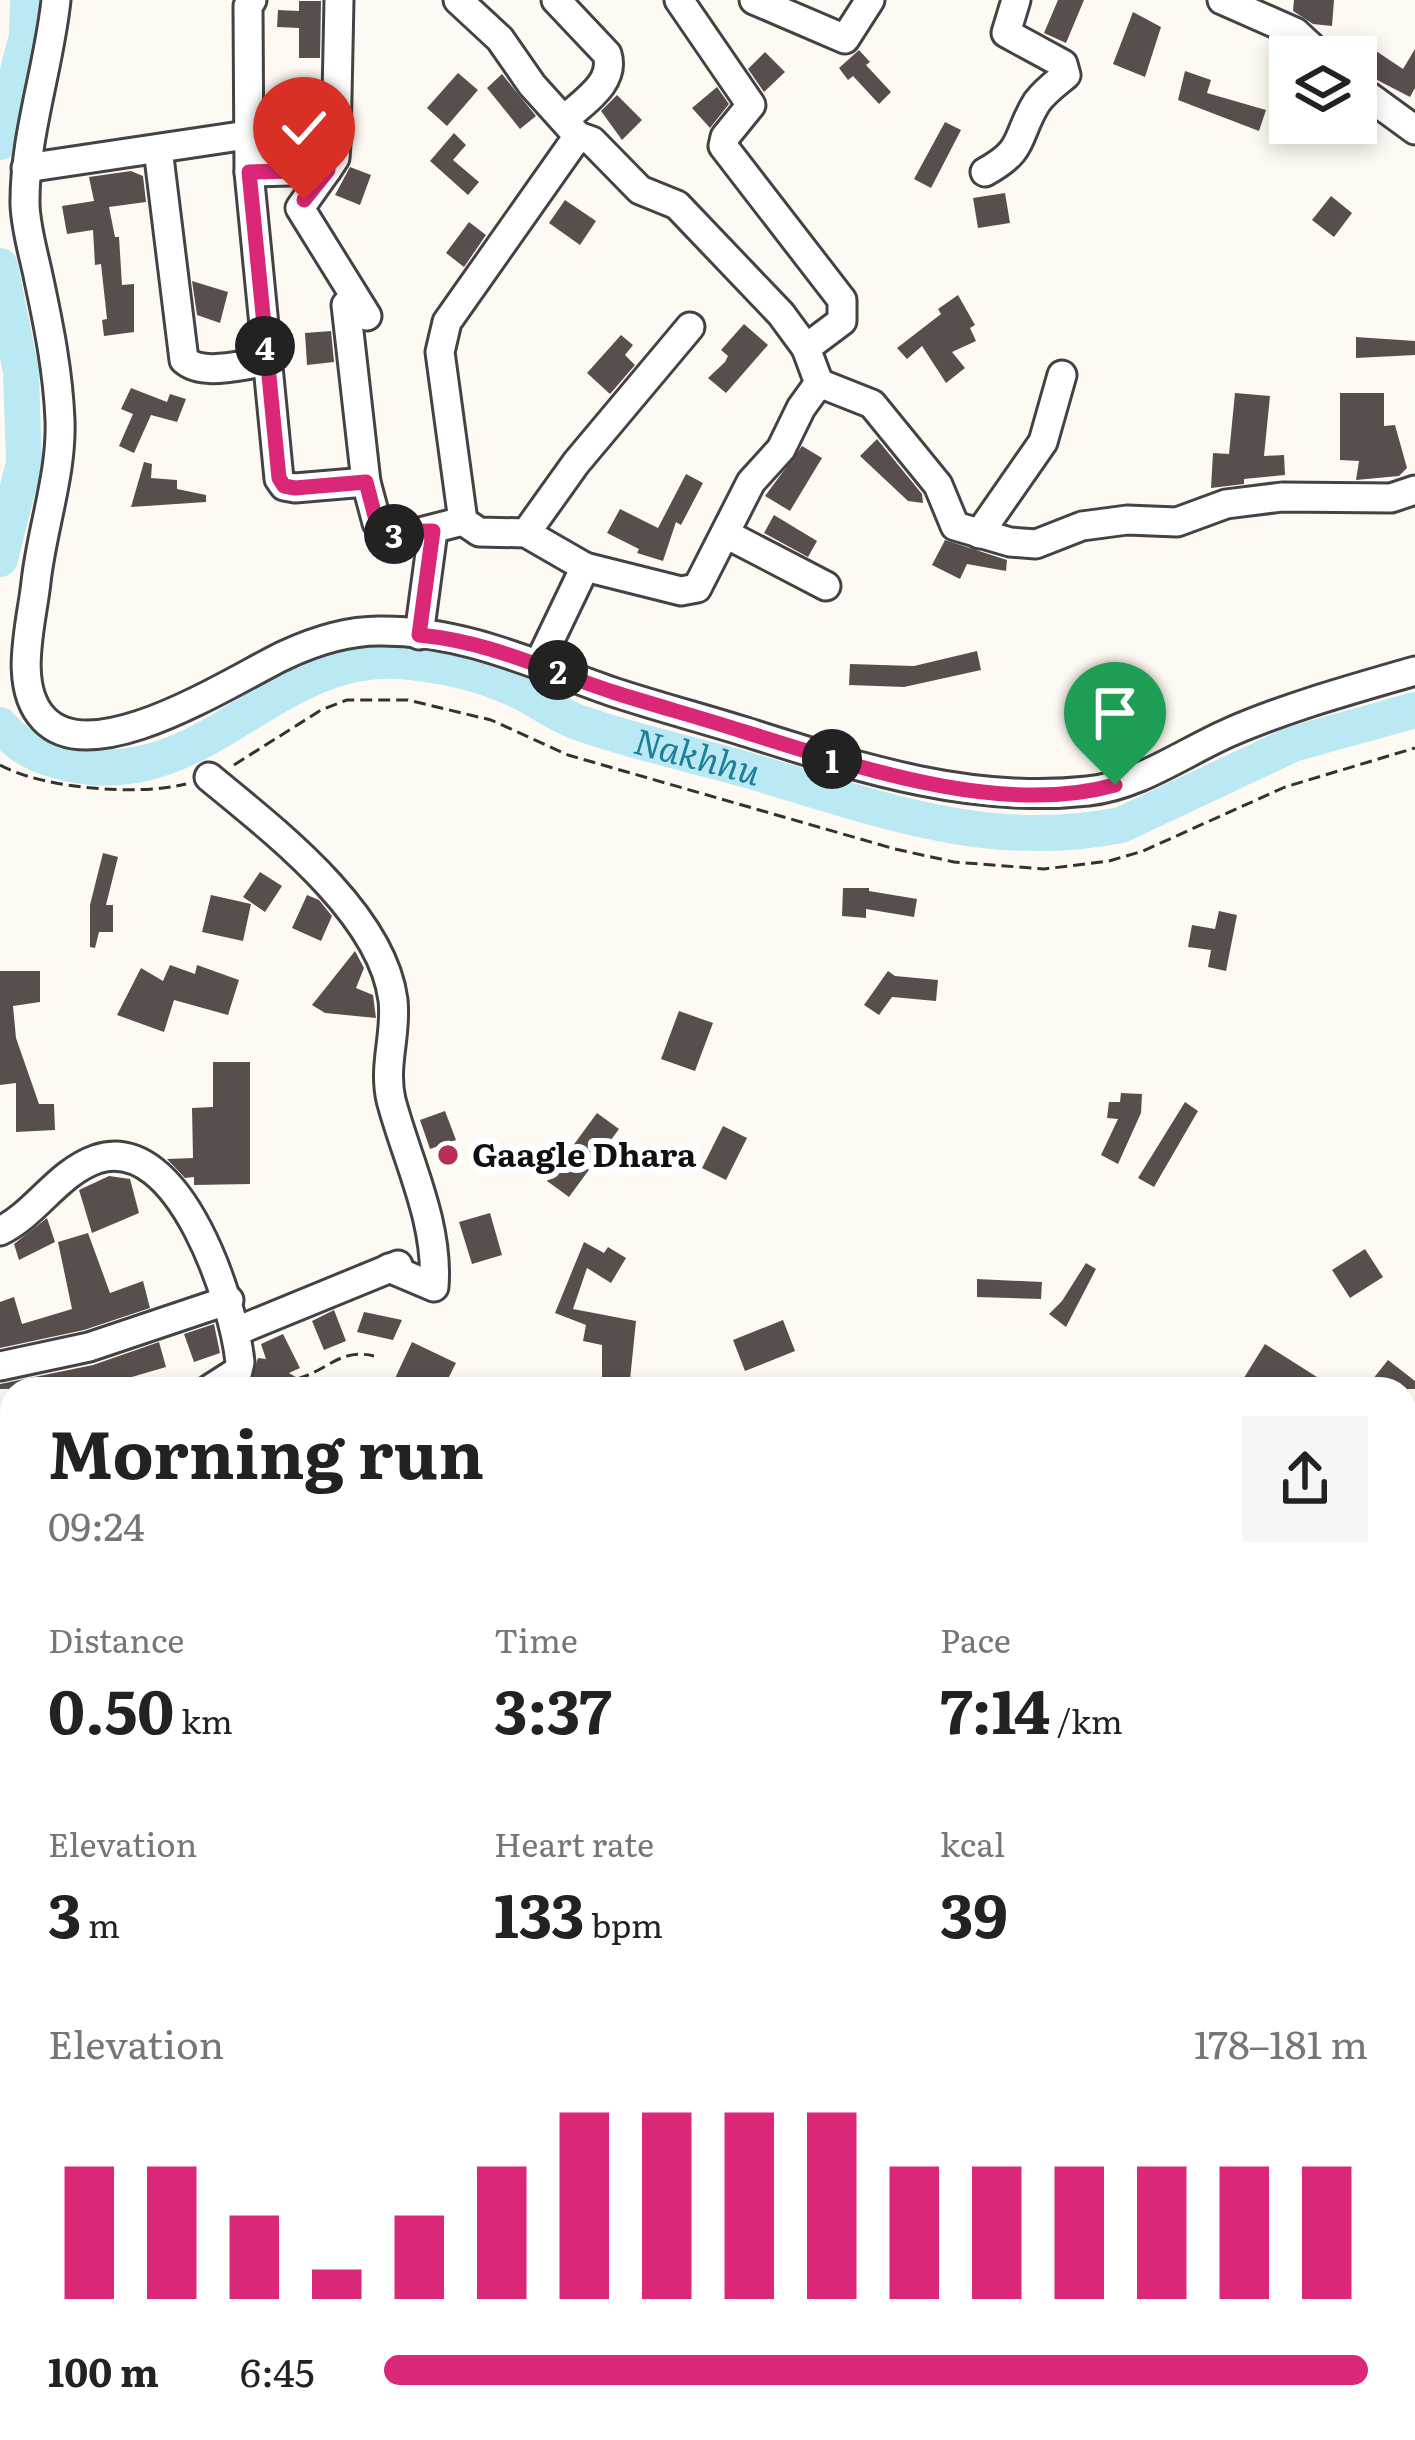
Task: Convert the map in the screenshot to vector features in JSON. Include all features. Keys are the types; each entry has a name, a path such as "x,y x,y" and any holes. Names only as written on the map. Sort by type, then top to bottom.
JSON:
{"street":[{"path":"56,0 26,168 25,212 54,352 60,427 55,482 40,544 26,673 31,701 45,722 76,733 121,731 155,720 288,653 341,634 382,631 463,639 610,691 907,781 1021,793 1094,791 1150,772 1234,730 1415,671"},
{"path":"252,0 248,7 249,172 279,478 284,486 366,482"},
{"path":"339,0 335,158 300,208 356,310 366,482 377,524 386,532 433,531 463,521"},
{"path":"458,0 500,39 532,85 571,128 592,141 640,190 677,205 781,314 806,348 819,383 872,404 938,485 950,519 979,535 1036,544 1082,526 1127,520 1177,522 1226,504 1282,497 1391,498 1415,490"},
{"path":"556,0 607,54 611,66 442,334 440,352 463,521 478,532 526,533 584,567 681,591 697,589 751,482 781,449 819,383"},
{"path":"679,0 751,105 725,136 728,156 842,300 842,321 806,348"},
{"path":"754,0 845,39 870,0"},
{"path":"985,172 1007,160 1022,142 1034,106 1066,75 1063,64 1006,33 1016,0"},
{"path":"1222,0 1299,36"},
{"path":"1377,102 1415,130"},
{"path":"26,168 247,135"},
{"path":"158,149 184,359 203,369 266,362"},
{"path":"249,172 328,170"},
{"path":"526,533 576,463 690,327"},
{"path":"979,535 1042,442 1062,375"},
{"path":"419,635 433,531"},
{"path":"726,535 826,586"},
{"path":"539,663 584,567"},
{"path":"209,777 270,827 330,888 376,949 393,1002 387,1079 411,1154 436,1262 434,1287 393,1267 237,1331"},
{"path":"0,1232 19,1222 62,1179 105,1157 124,1158 154,1170 175,1191 229,1300 237,1331 238,1371 229,1377"},
{"path":"0,1366 89,1347 229,1300"}],"path":[{"path":"0,764 35,776 157,791 209,777 262,750 321,710 347,700 408,700 491,720 568,754 895,850 953,862 1044,869 1109,861 1143,851 1285,787 1415,748"},
{"path":"300,1377 339,1356 374,1356"}],"building":[{"path":"1058,0 1084,0 1066,43 1044,33"},
{"path":"1294,0 1334,0 1332,26 1313,24 1293,11"},
{"path":"299,1 321,1 320,58 299,58 299,28 277,27 278,10 299,11"},
{"path":"1133,12 1161,27 1145,77 1113,64"},
{"path":"1415,49 1415,88 1410,97 1377,80 1377,52 1403,69"},
{"path":"859,50 891,92 879,104 839,68"},
{"path":"765,52 785,72 764,92 748,69"},
{"path":"1185,71 1211,80 1207,93 1266,110 1259,131 1178,100"},
{"path":"458,73 478,90 447,126 427,108"},
{"path":"502,74 536,116 520,129 487,88"},
{"path":"717,87 729,104 710,128 692,108"},
{"path":"617,95 642,120 622,140 601,111"},
{"path":"945,122 961,130 931,188 914,179"},
{"path":"454,133 466,145 453,160 479,182 468,195 430,161"},
{"path":"350,167 371,175 360,205 335,195"},
{"path":"131,171 143,176 146,202 109,207 115,237 119,237 122,285 134,284 134,332 104,336 102,320 107,319 93,230 67,234 62,206 94,201 89,177"},
{"path":"1005,193 1010,223 978,228 973,198"},
{"path":"1331,196 1352,213 1334,237 1312,220"},
{"path":"565,200 596,221 580,245 549,223"},
{"path":"469,222 486,235 464,267 446,253"},
{"path":"192,281 228,292 220,323 197,315"},
{"path":"958,295 975,325 970,328 976,341 952,352 965,368 946,383 922,346 907,359 897,348"},
{"path":"744,324 768,345 726,393 708,378 725,362 728,356 721,350"},
{"path":"331,331 334,362 307,365 305,333"},
{"path":"621,335 633,345 625,355 635,365 610,394 587,373"},
{"path":"1356,337 1415,341 1415,355 1356,358"},
{"path":"131,388 167,402 170,394 186,399 177,422 151,415 134,453 119,446 133,414 121,409"},
{"path":"1235,393 1270,396 1264,456 1284,455 1285,475 1211,488 1213,453 1229,454"},
{"path":"1340,393 1384,393 1384,426 1395,425 1407,468 1399,476 1356,480 1359,461 1340,460"},
{"path":"877,439 922,494 923,503 908,501 860,456"},
{"path":"802,446 822,458 790,511 765,496"},
{"path":"144,462 152,464 151,478 177,480 177,489 206,495 206,502 131,507"},
{"path":"686,474 703,483 681,525 676,522 663,561 637,553 639,549 607,533 620,509 658,528"},
{"path":"774,515 817,541 808,557 764,533"},
{"path":"945,540 1007,560 1006,571 967,564 960,579 932,565"},
{"path":"977,651 981,670 904,687 849,685 850,664 914,666"},
{"path":"103,853 118,857 106,905 113,905 113,932 99,932 95,948 90,947 90,905"},
{"path":"260,872 282,886 265,912 243,897"},
{"path":"843,888 869,888 917,899 914,917 866,909 866,918 842,916"},
{"path":"211,895 251,904 243,941 202,932"},
{"path":"307,895 319,900 332,916 321,941 292,928"},
{"path":"1219,911 1237,915 1226,971 1208,967 1211,950 1188,947 1192,925 1215,929"},
{"path":"355,951 364,968 356,988 373,995 376,1018 325,1013 312,1005"},
{"path":"170,965 195,974 197,965 239,980 228,1015 174,1000 164,1032 117,1015 141,968 163,981"},
{"path":"0,971 40,971 40,1002 13,1006 16,1038 39,1104 54,1104 55,1130 16,1132 16,1083 0,1085"},
{"path":"888,971 895,976 938,980 936,1001 892,997 879,1015 864,1005"},
{"path":"679,1011 713,1023 695,1071 661,1059"},
{"path":"213,1062 250,1062 250,1184 194,1185 194,1177 185,1178 167,1159 193,1158 192,1108 213,1107"},
{"path":"1121,1093 1142,1094 1141,1113 1118,1164 1101,1155 1118,1119 1107,1118 1109,1102 1120,1102"},
{"path":"1185,1102 1198,1111 1154,1187 1138,1178"},
{"path":"445,1111 456,1140 430,1149 420,1120"},
{"path":"597,1113 619,1129 569,1197 547,1181"},
{"path":"723,1126 747,1138 726,1180 702,1168"},
{"path":"109,1176 130,1179 139,1213 92,1233 79,1190"},
{"path":"490,1213 502,1255 472,1264 459,1222"},
{"path":"47,1218 55,1242 19,1260 14,1244"},
{"path":"88,1233 110,1293 143,1281 150,1308 84,1330 0,1348 0,1302 14,1297 22,1324 72,1309 58,1242"},
{"path":"584,1242 604,1253 608,1247 626,1258 611,1283 587,1268 573,1309 636,1321 630,1377 602,1377 602,1345 583,1341 586,1325 555,1313"},
{"path":"1365,1249 1383,1277 1350,1298 1332,1270"},
{"path":"1086,1263 1096,1269 1066,1327 1049,1314"},
{"path":"977,1279 1042,1282 1041,1299 977,1297"},
{"path":"334,1310 346,1341 324,1350 312,1321"},
{"path":"364,1312 402,1320 393,1340 357,1332"},
{"path":"783,1320 795,1351 745,1371 733,1340"},
{"path":"214,1324 220,1353 194,1362 184,1334"},
{"path":"283,1334 300,1368 289,1373 296,1377 252,1377 258,1358 266,1359 261,1344"},
{"path":"159,1342 166,1367 132,1377 34,1377 93,1365"},
{"path":"412,1342 456,1363 449,1377 396,1377"},
{"path":"1265,1344 1317,1377 1244,1377"},
{"path":"1388,1360 1410,1377 1375,1377"}],"waterway":[{"path":"0,142 27,36 28,0"},
{"name":"Nakhhu","path":"0,266 21,372 24,463 0,559"},
{"name":"Nakhhu","path":"0,725 23,746 49,758 119,767 162,758 203,740 319,675 362,663 409,662 496,682 600,730 886,811 931,822 1023,833 1121,825 1293,744 1415,710"}],"place":[{"name":"Gaagle Dhara","path":"448,1155"}],"route":[{"path":"304,200 328,170 249,172 279,478 284,486 295,488 366,482 377,524 386,532 433,531 419,635 463,639 507,651 610,691 907,781 1021,793 1094,791 1115,785"}]}
